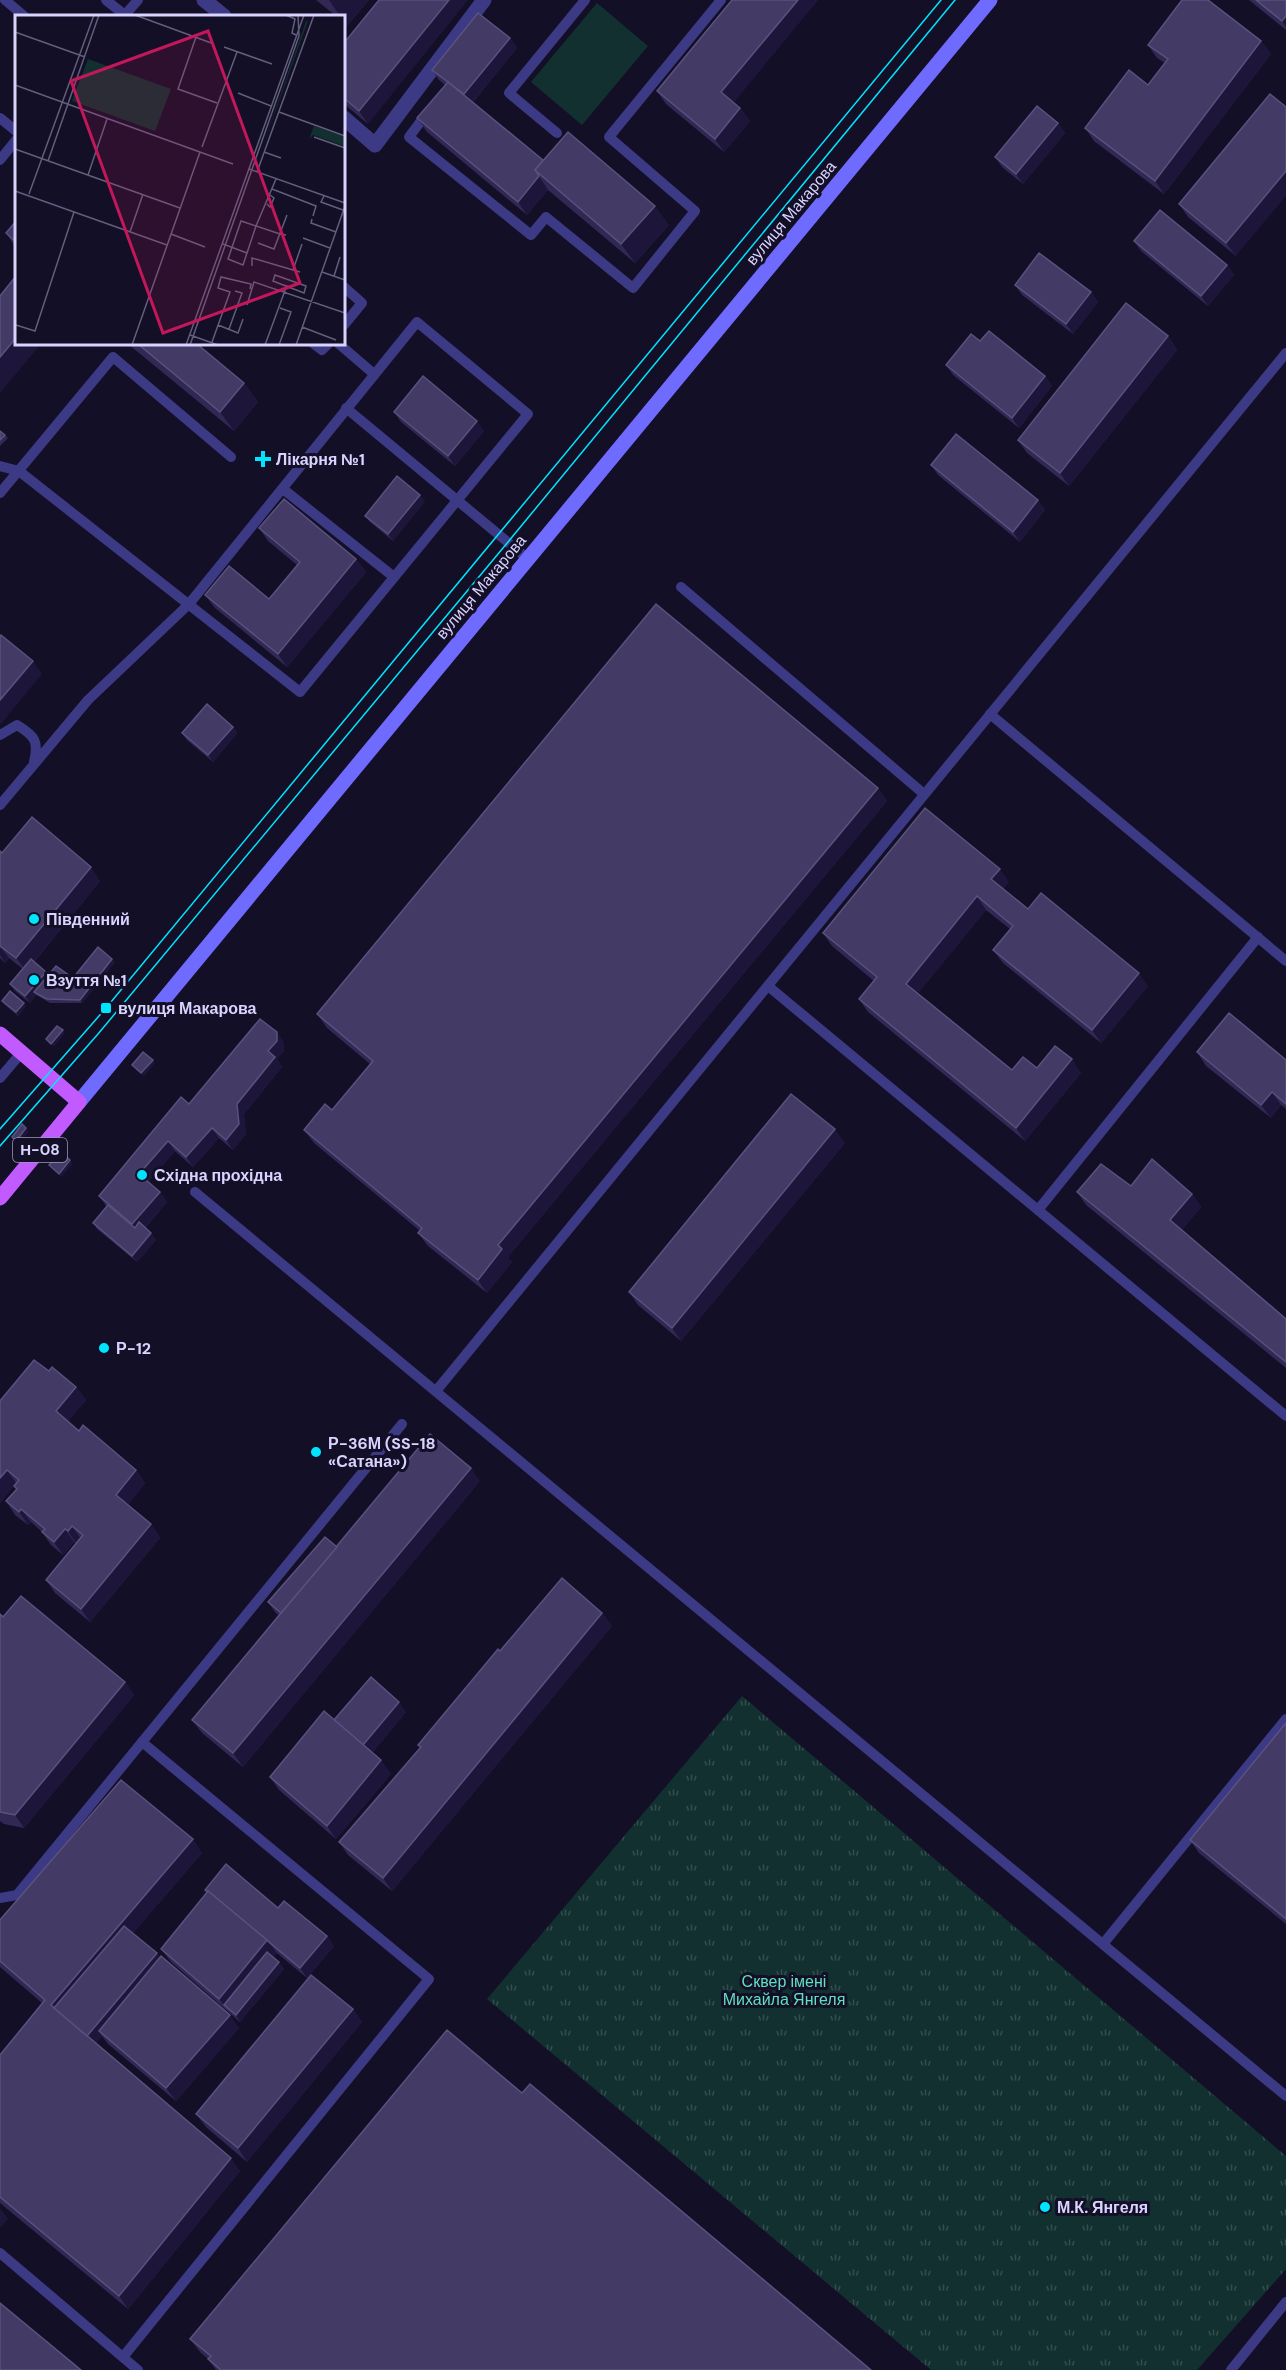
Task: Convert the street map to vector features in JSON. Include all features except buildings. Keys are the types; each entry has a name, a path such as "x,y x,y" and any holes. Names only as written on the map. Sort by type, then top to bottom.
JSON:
{"main road":[{"name":"вулиця Макарова","path":"0,1198 990,0"},
{"path":"0,1034 79,1102"}],"street":[{"path":"204,0 223,15"},
{"path":"345,119 375,145 484,0"}],"lane":[{"path":"4,0 23,15"},
{"path":"106,0 124,15"},
{"path":"126,15 138,0"},
{"path":"557,133 509,93 585,0"},
{"path":"432,106 409,137 531,235 546,217 633,288 695,211 609,137 722,0"},
{"path":"0,118 15,130"},
{"path":"0,160 15,141"},
{"path":"345,288 362,303 345,324"},
{"path":"0,466 19,471 189,604 300,693 528,414 417,322 189,604 88,700 0,805"},
{"path":"315,345 322,350 327,345"},
{"path":"340,345 374,374"},
{"path":"436,1391 1286,352"},
{"path":"0,494 113,357 231,456"},
{"path":"346,408 528,559"},
{"path":"283,489 394,577"},
{"path":"681,587 924,794"},
{"path":"990,714 1286,961"},
{"path":"0,735 17,725 32,734 37,747 34,765"},
{"path":"1038,1210 1258,937"},
{"path":"768,986 1286,1416"},
{"path":"0,1078 22,1052"},
{"path":"195,1192 1286,2096"},
{"path":"0,1898 17,1895 402,1424"},
{"path":"1103,1944 1286,1719"},
{"path":"123,2357 429,1979 141,1742"},
{"path":"0,2253 138,2370"},
{"path":"1231,2370 1286,2302"}],"green space":[{"path":"597,3 648,46 582,125 531,82"},
{"name":"Сквер імені Михайла Янгеля","path":"742,1696 1286,2156 1286,2269 1197,2370 931,2370 487,1999"}],"tram line":[{"path":"0,1129 106,1008 941,0"},
{"path":"0,1146 98,1034 955,0"}],"place":[{"name":"Лікарня №1","path":"263,459"},
{"name":"Південний","path":"34,919"},
{"name":"Взуття №1","path":"34,980"},
{"name":"вулиця Макарова","path":"106,1008"},
{"name":"Східна прохідна","path":"142,1175"},
{"name":"Р-12","path":"104,1348"},
{"name":"Р-36М (SS-18 «Сатана»)","path":"316,1452"},
{"name":"М.К. Янгеля","path":"1045,2207"}]}
